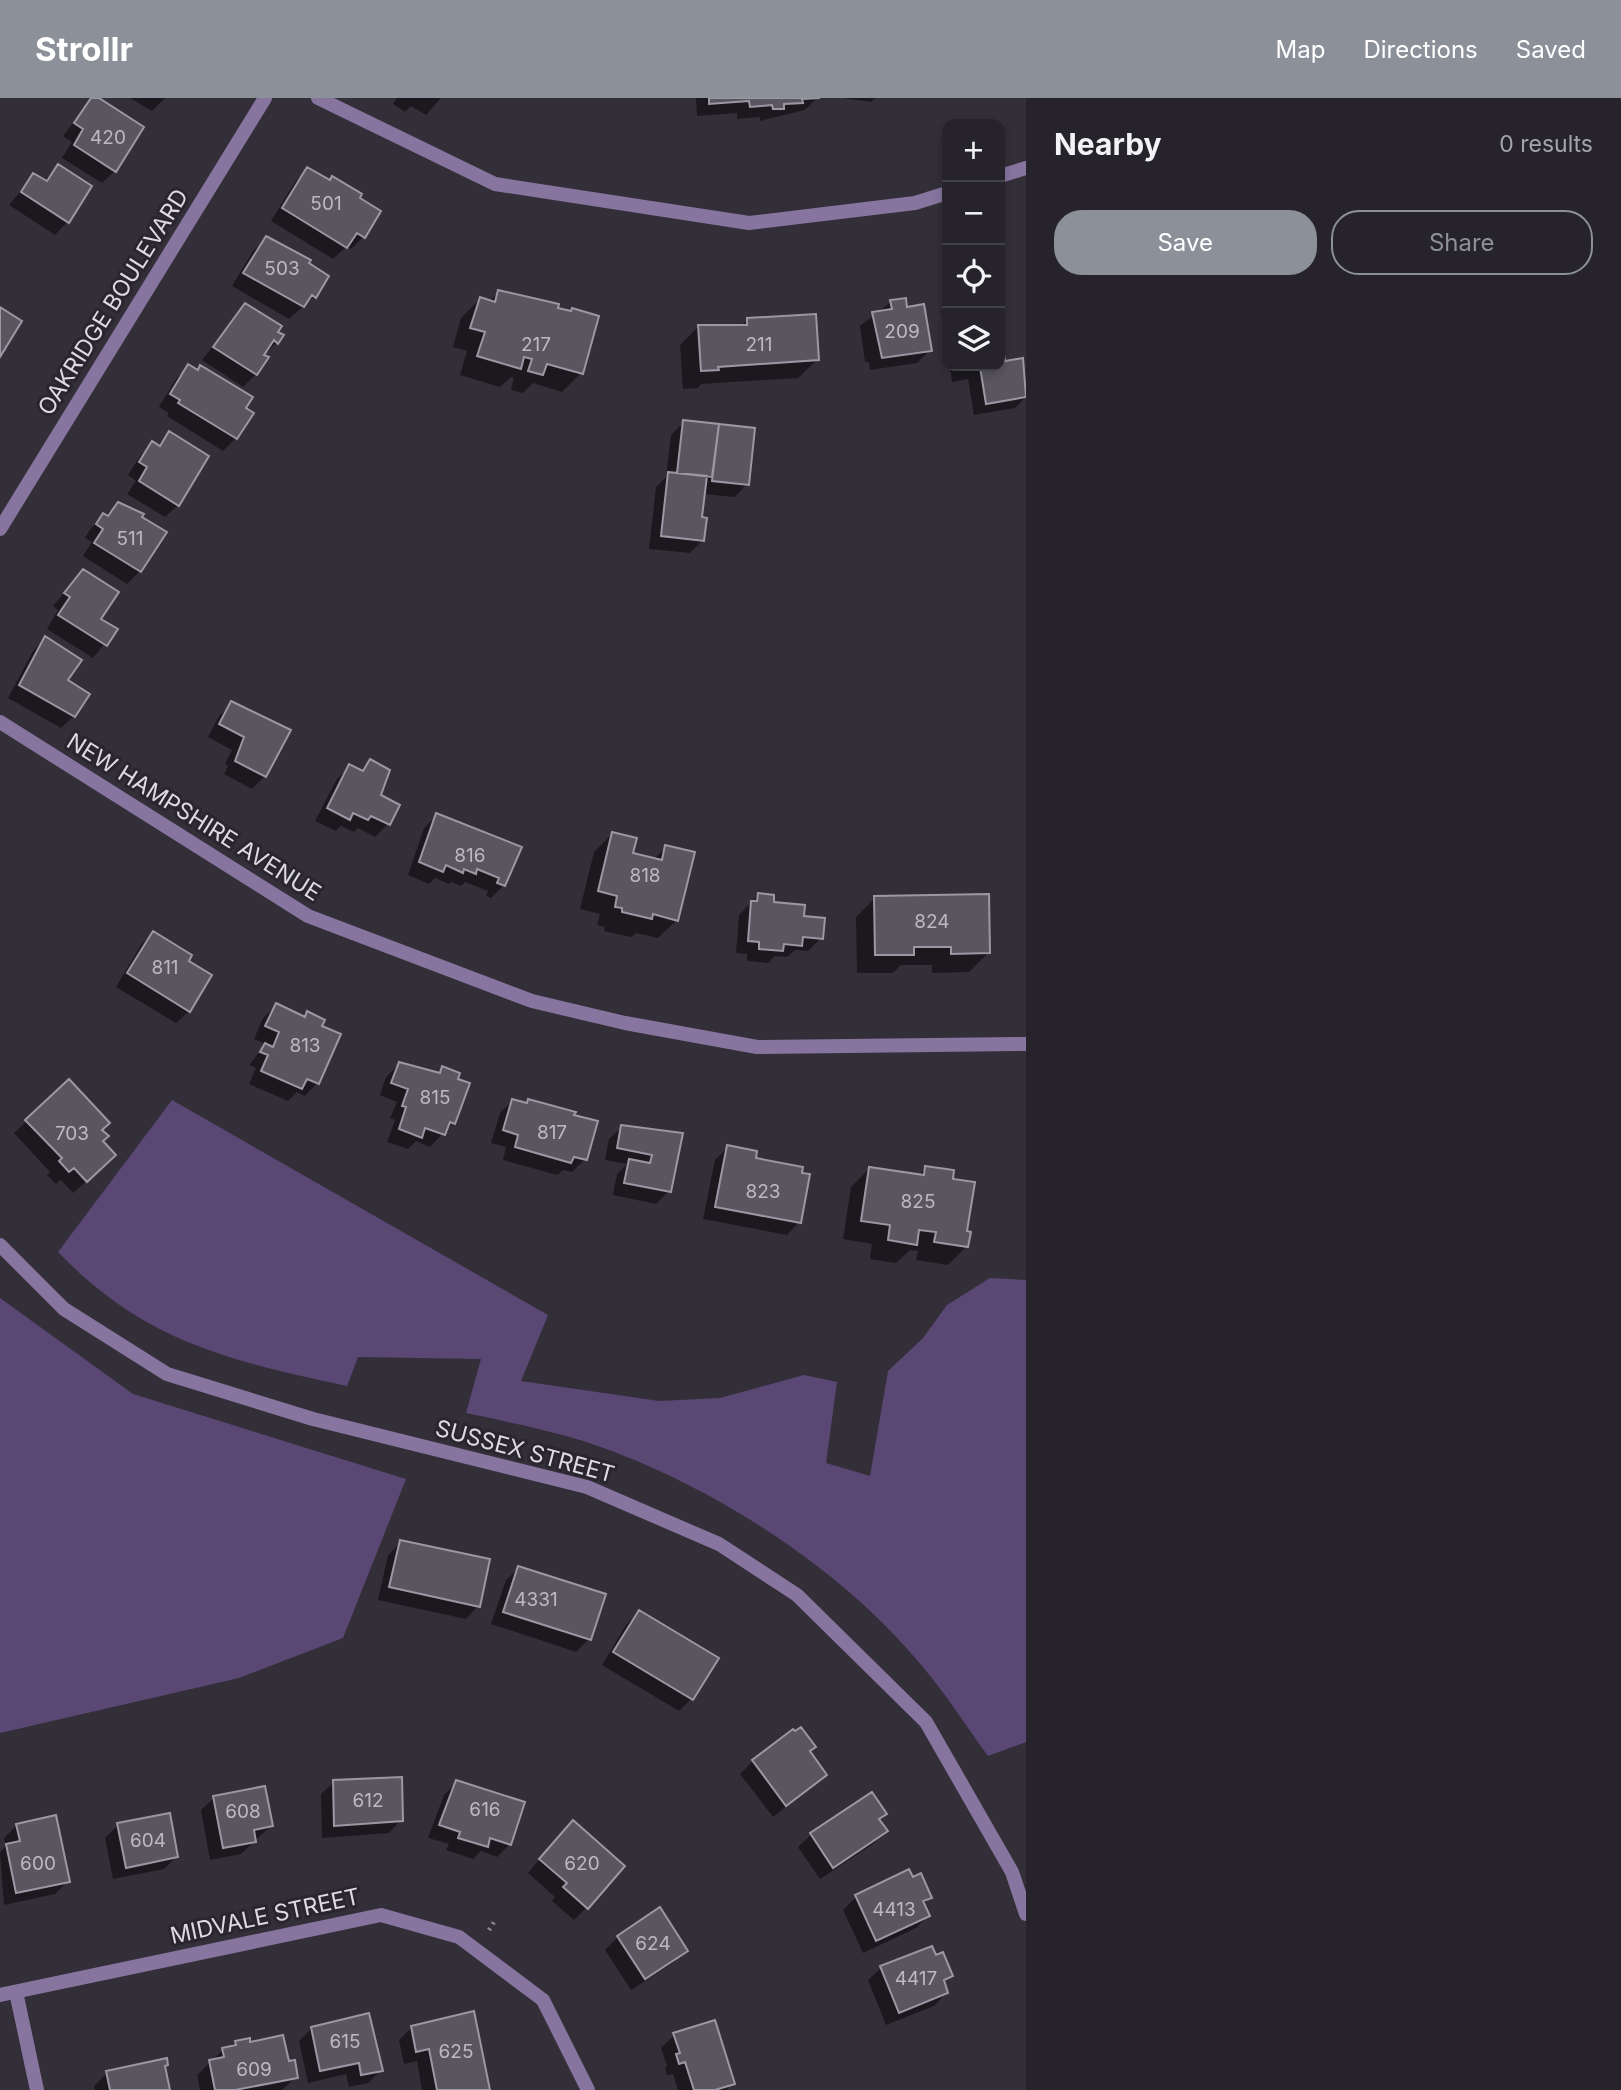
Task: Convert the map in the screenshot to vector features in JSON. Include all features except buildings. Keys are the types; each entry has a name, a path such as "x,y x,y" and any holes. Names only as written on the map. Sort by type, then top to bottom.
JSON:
{"street":[{"name":"OAKRIDGE BOULEVARD","path":"0,529 265,98"},
{"path":"318,98 495,184 749,223 915,203 942,195"},
{"path":"1005,174 1026,168"},
{"name":"NEW HAMPSHIRE AVENUE","path":"0,722 308,916 532,1001 625,1023 757,1047 1026,1044"},
{"name":"SUSSEX STREET","path":"0,1245 64,1310 167,1374 313,1419 587,1487 719,1544 797,1595 926,1721 1013,1872 1026,1914"},
{"name":"MIDVALE STREET","path":"0,1995 381,1915 459,1937 543,2000 588,2090"},
{"path":"16,1992 37,2090"}],"shaded area":[{"path":"172,1100 548,1315 521,1381 659,1401 720,1398 804,1375 837,1382 826,1463 870,1476 888,1371 923,1338 947,1305 990,1278 1026,1280 1026,1742 988,1756 931,1677 889,1629 810,1561 721,1502 627,1457 580,1440 466,1413 481,1359 358,1357 347,1386 265,1367 191,1343 123,1307 90,1283 58,1252"},
{"path":"0,1298 133,1394 406,1479 343,1638 239,1678 0,1733"}]}
